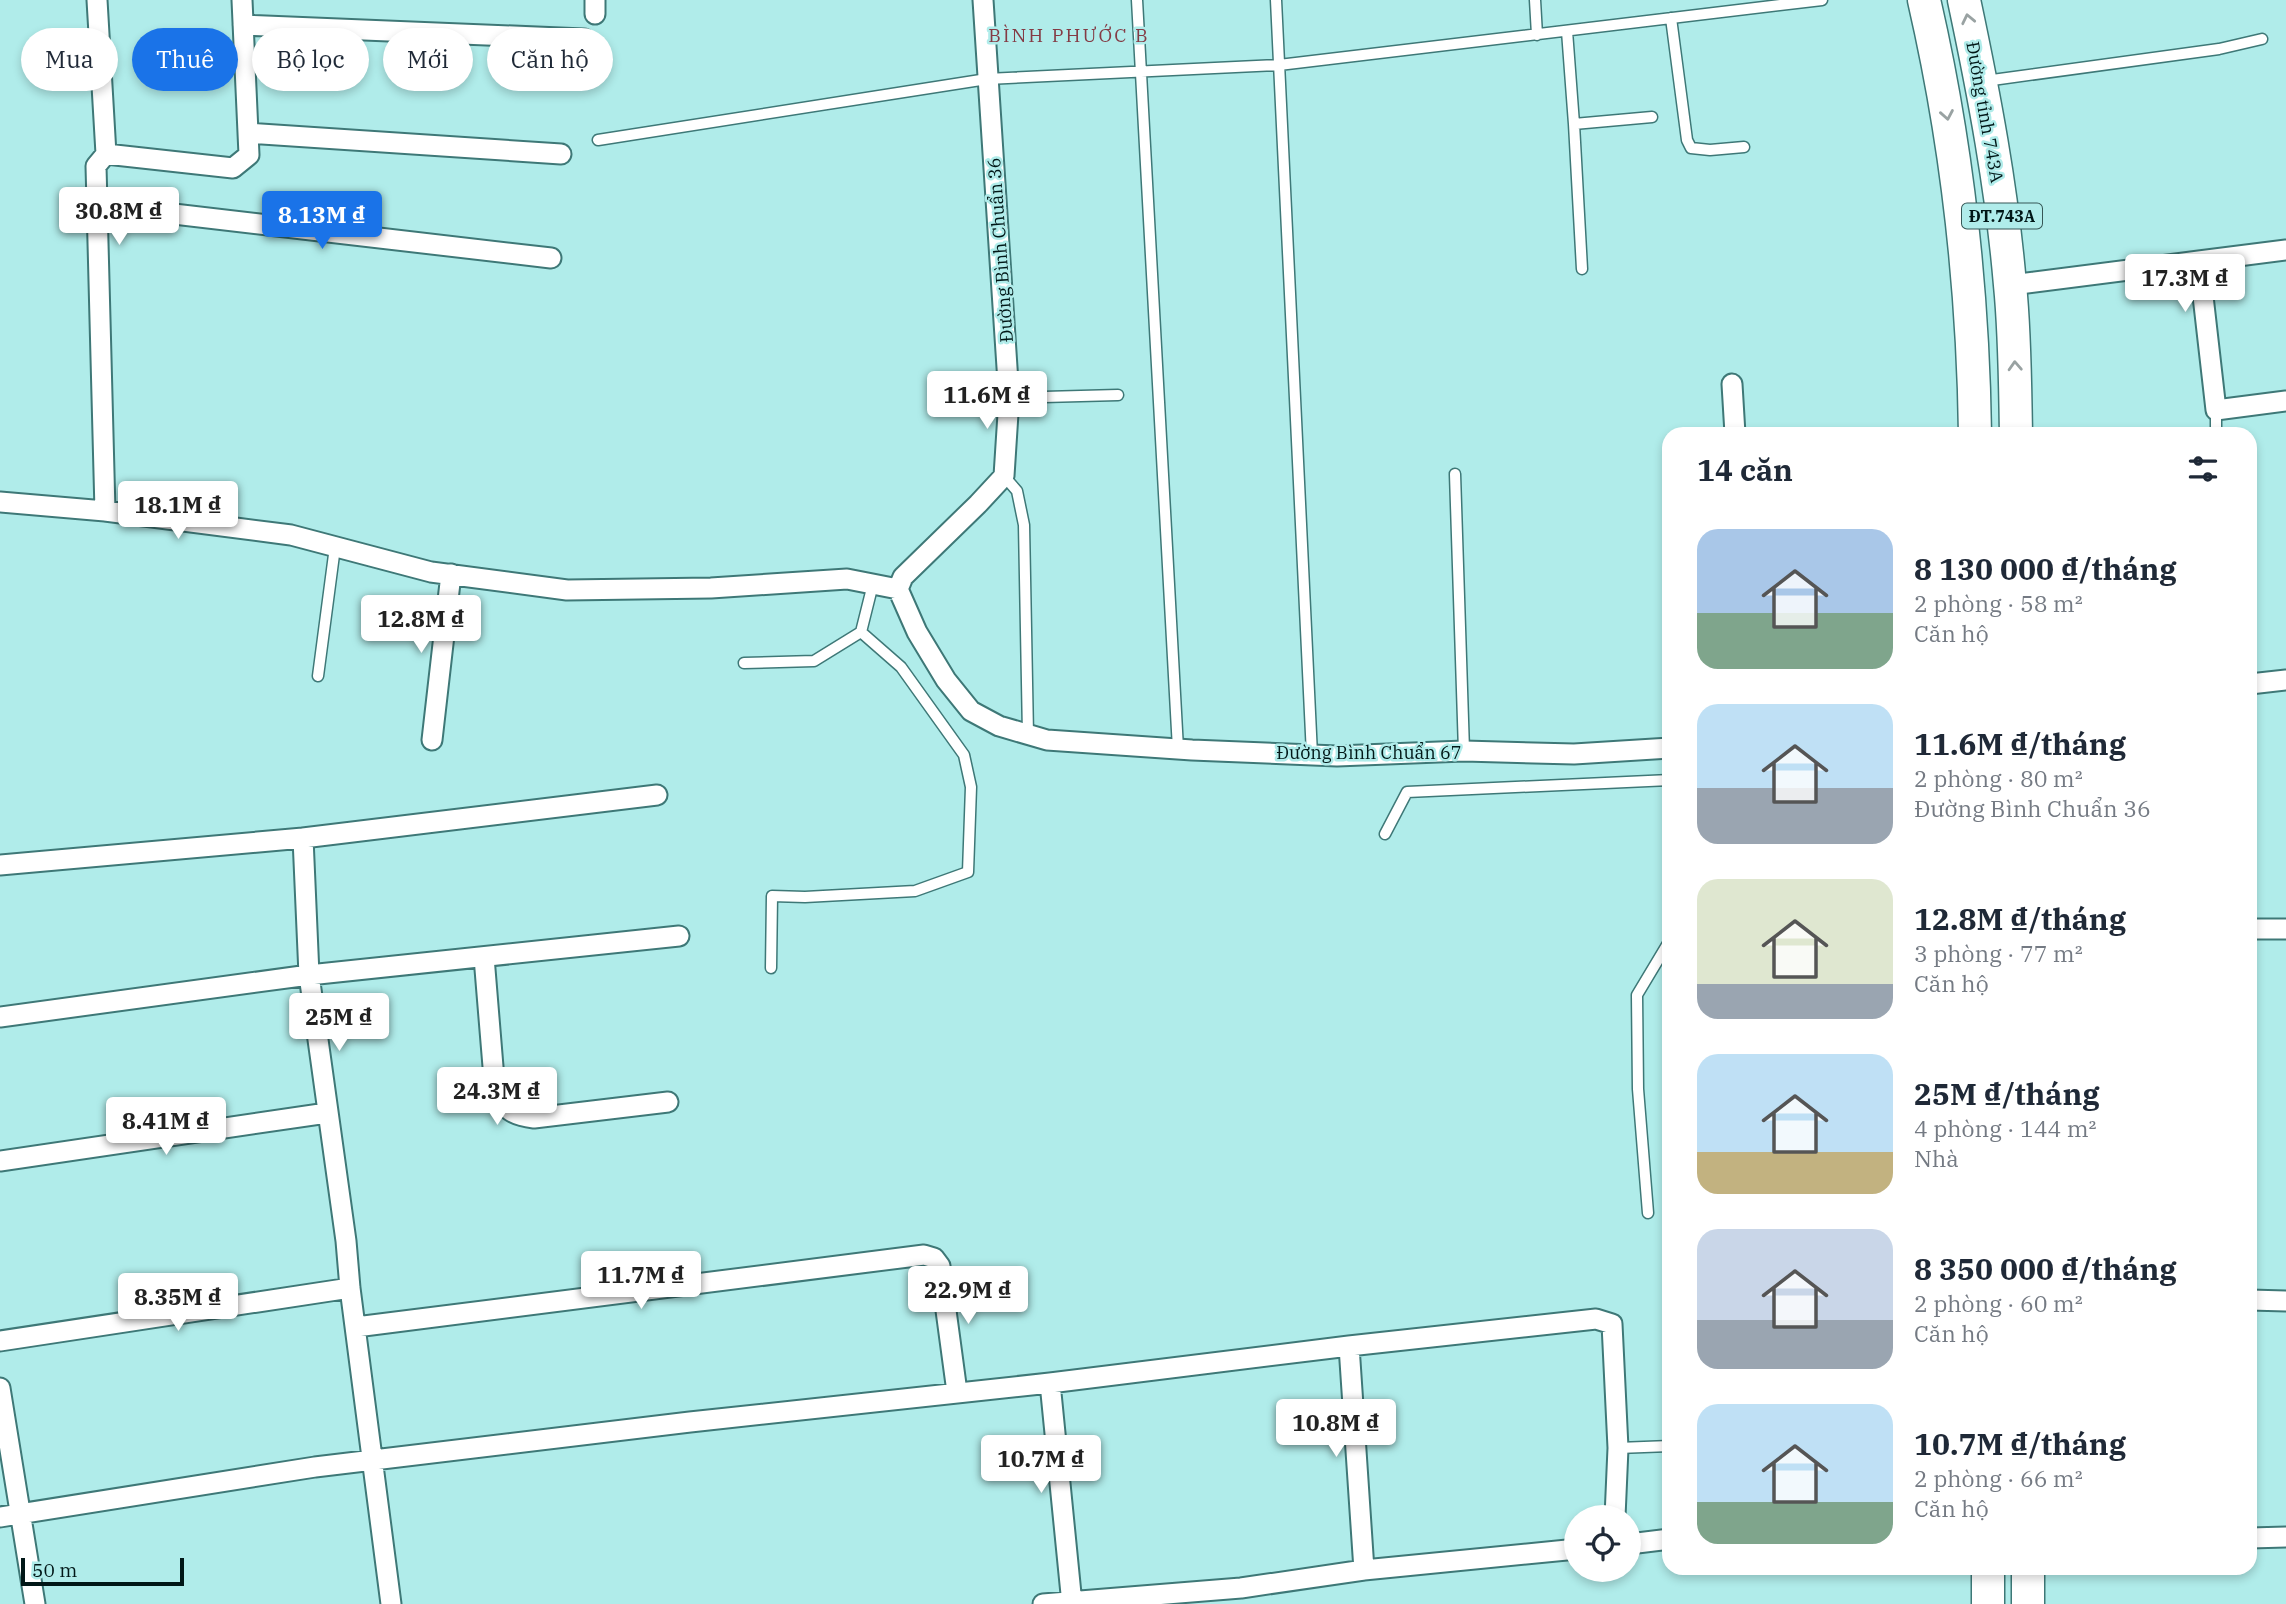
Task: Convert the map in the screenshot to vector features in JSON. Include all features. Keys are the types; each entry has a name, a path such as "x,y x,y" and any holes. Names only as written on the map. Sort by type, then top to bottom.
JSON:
{"main road":[{"name":"ĐT.743A","path":"1924,0 1937,59 1961,206 1970,290 1975,427"},
{"name":"Đường tỉnh 743A","path":"1964,0 2000,197 2011,285 2016,427"},
{"path":"1987,1575 1988,1604"},
{"path":"2028,1575 2028,1604"}],"street":[{"path":"97,0 106,154 96,166 105,511"},
{"path":"106,154 233,168 249,155 242,0"},
{"name":"Đường Bình Chuẩn 36","path":"984,0 1009,398 1003,476"},
{"path":"243,25 487,35"},
{"path":"248,133 561,154"},
{"path":"97,205 551,258"},
{"path":"2011,285 2286,250"},
{"path":"2199,261 2216,410 2286,401"},
{"path":"1732,384 1735,427"},
{"path":"1003,476 903,577 898,589 923,641 946,680 971,711 999,726 1028,735"},
{"path":"0,502 105,511 292,535 431,572 567,590 711,588 847,579 898,589"},
{"path":"432,740 451,574"},
{"path":"2257,683 2286,680"},
{"name":"Đường Bình Chuẩn 67","path":"1028,735 1047,740 1312,755 1464,751 1574,754 1662,748"},
{"path":"0,865 303,838 657,794"},
{"path":"303,838 309,975 346,1241 391,1604"},
{"path":"2257,929 2286,929"},
{"path":"0,1017 309,975 679,936"},
{"path":"484,957 495,1091 505,1108 519,1116 534,1118 668,1102"},
{"path":"0,1161 327,1113"},
{"path":"356,1327 924,1255 934,1258 940,1266 957,1392"},
{"path":"0,1341 350,1289"},
{"path":"2257,1300 2286,1301"},
{"path":"10,1516 315,1466 1050,1383 1349,1346 1596,1320 1612,1324 1618,1447 1616,1505"},
{"path":"1349,1346 1364,1570"},
{"path":"1050,1383 1072,1603"},
{"path":"0,1388 10,1516 35,1604"},
{"path":"2257,1538 2286,1537"},
{"path":"1641,1543 1662,1540"},
{"path":"1043,1604 1241,1596 1364,1570 1564,1550"}],"lane":[{"path":"1137,0 1178,749"},
{"path":"1276,0 1312,755"},
{"path":"1535,0 1537,35"},
{"path":"598,140 987,79 1279,65 1822,0"},
{"path":"1671,18 1691,148 1710,150 1744,147"},
{"path":"1567,31 1582,269"},
{"path":"1981,82 2219,50 2262,39"},
{"path":"1574,124 1651,117"},
{"path":"1009,398 1118,395"},
{"path":"2216,410 2216,427"},
{"path":"1455,474 1464,751"},
{"path":"1003,476 1017,491 1024,525 1028,735"},
{"path":"318,676 335,547"},
{"path":"744,663 814,661 861,632 873,584"},
{"path":"771,968 772,896 805,897 915,891 968,872 971,787 964,755 901,667 861,632"},
{"path":"1385,834 1407,792 1662,780"},
{"path":"1648,1213 1638,1089 1637,995 1662,953"},
{"path":"1618,1447 1662,1446"}],"district":[{"name":"BÌNH PHƯỚC B","path":"1069,35"}]}
